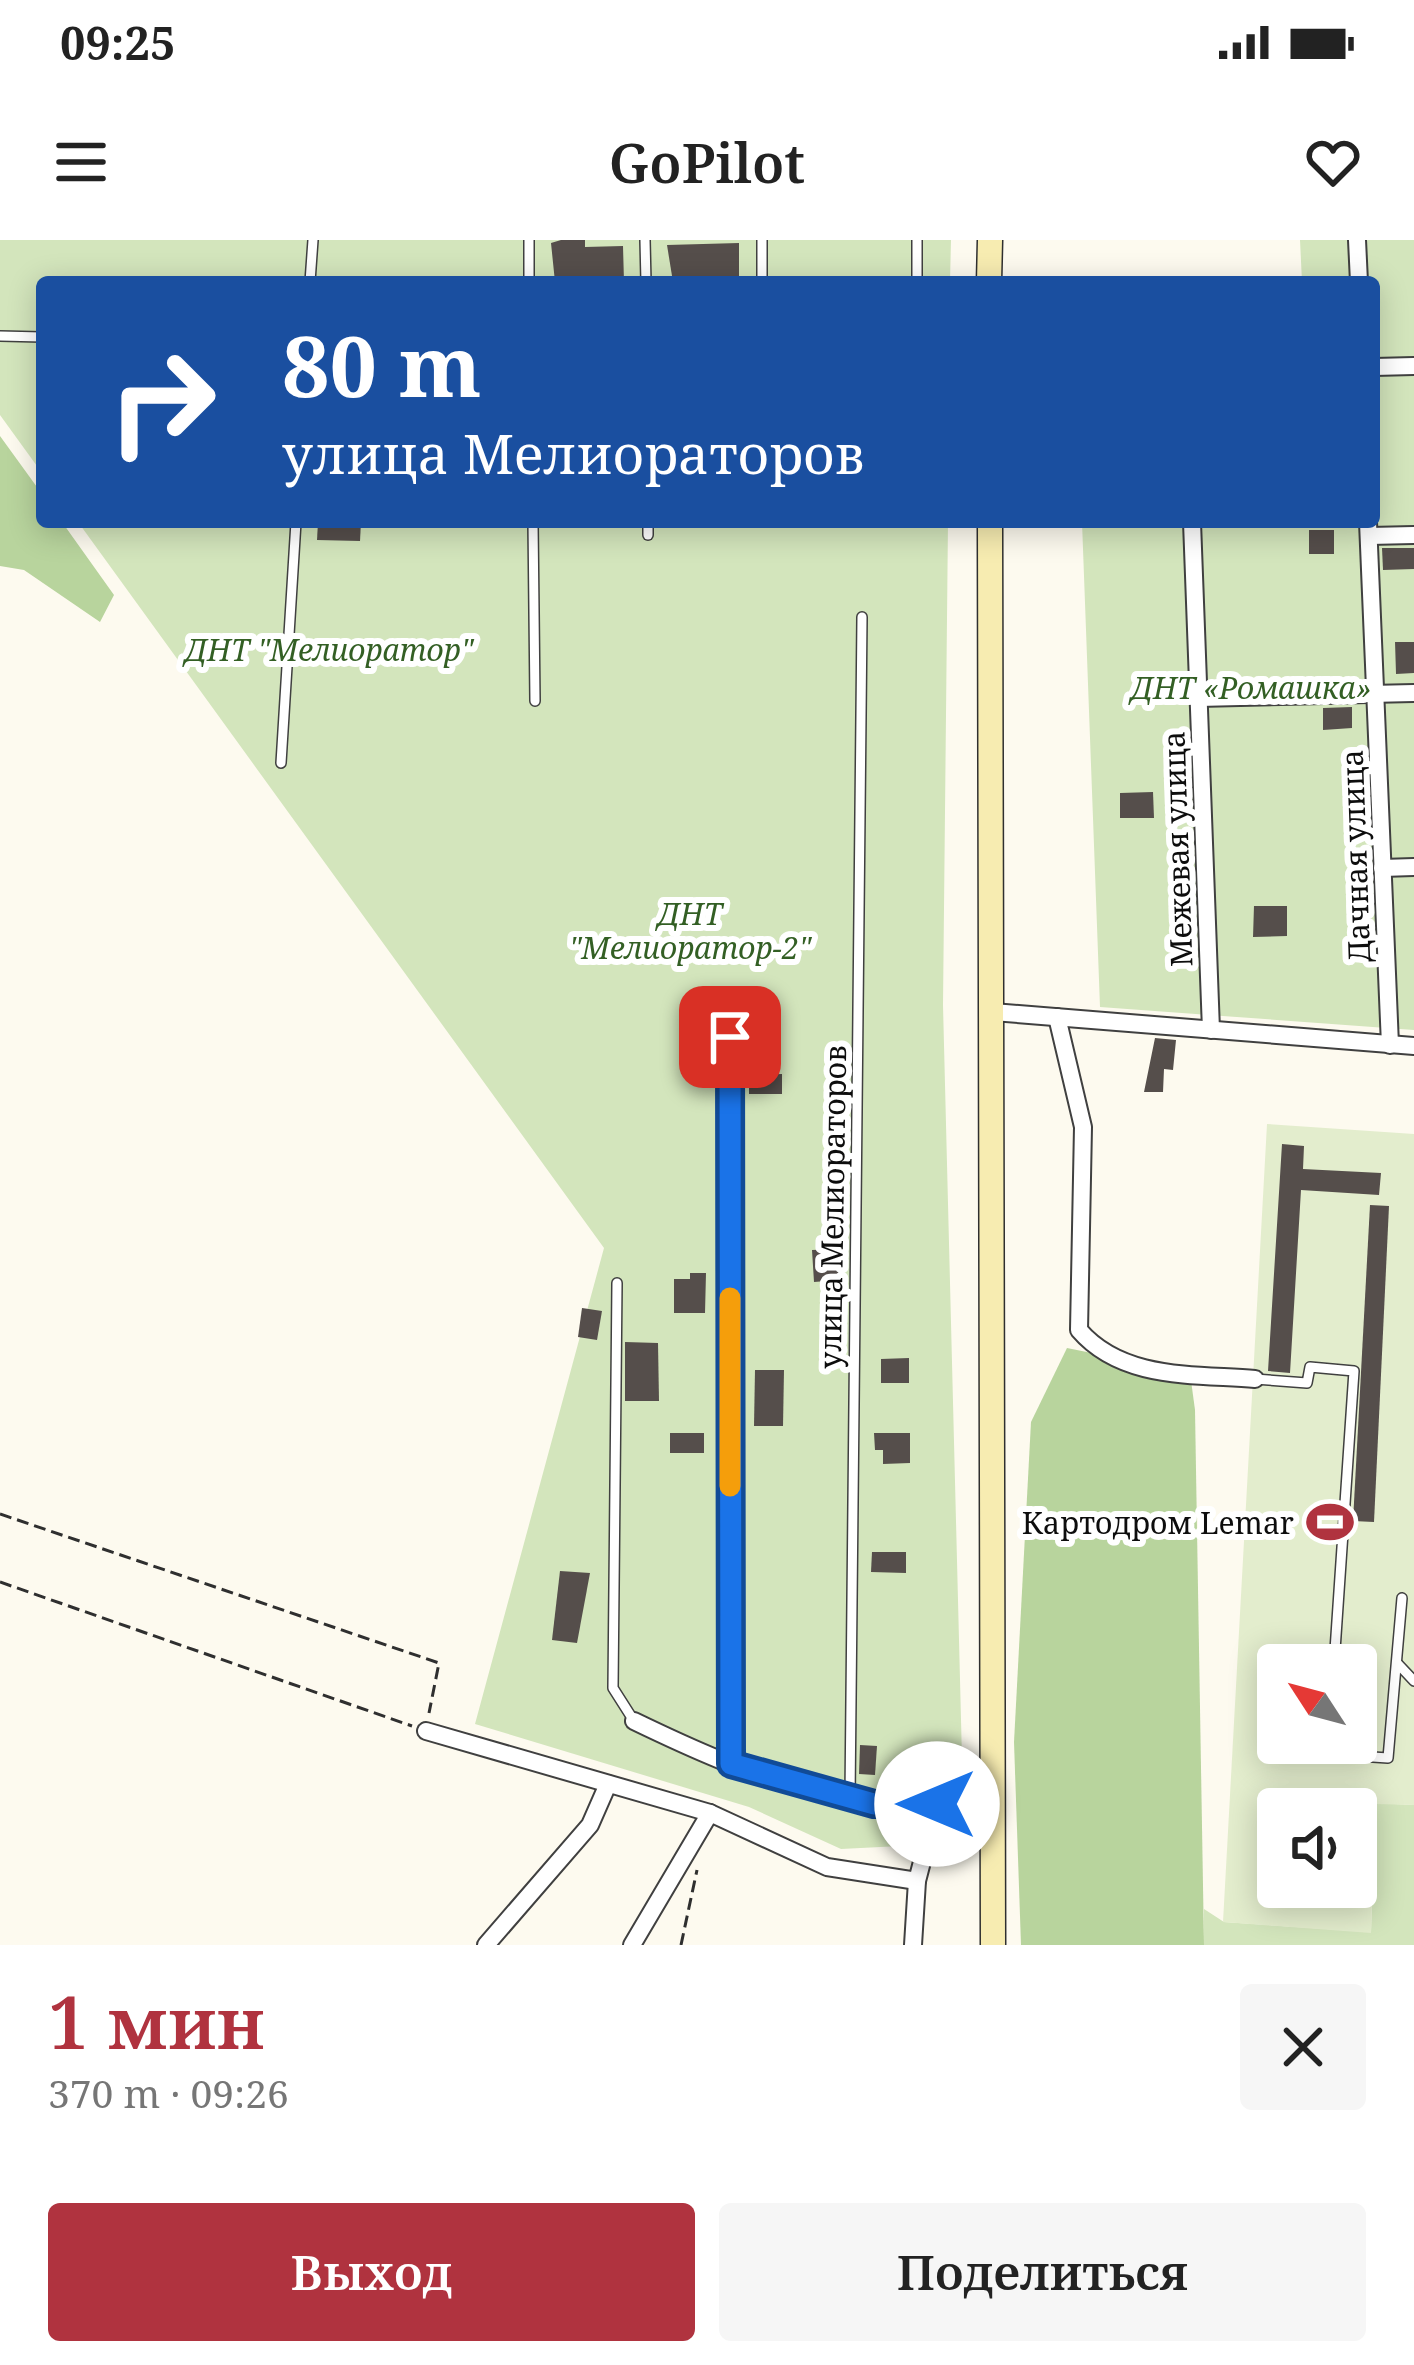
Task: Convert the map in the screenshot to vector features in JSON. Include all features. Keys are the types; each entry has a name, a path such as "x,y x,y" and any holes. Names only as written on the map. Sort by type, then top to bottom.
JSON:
{"main road":[{"path":"989,276 990,240"},
{"path":"990,528 993,1945"}],"street":[{"path":"1357,240 1359,276"},
{"path":"1380,367 1414,366"},
{"name":"Межевая улица","path":"1192,528 1210,1030"},
{"path":"1369,529 1414,535"},
{"name":"Дачная улица","path":"1369,529 1390,1045"},
{"path":"1198,698 1414,694"},
{"path":"1382,868 1414,867"},
{"path":"993,1012 1414,1046"},
{"path":"1057,1018 1083,1127 1079,1330 1100,1354 1144,1370 1255,1379"},
{"path":"634,1721 731,1764 874,1804 937,1804 993,1790"},
{"path":"426,1731 710,1813 827,1867 917,1881"},
{"path":"486,1945 590,1826 608,1784"},
{"path":"913,1945 917,1881 937,1804"},
{"path":"632,1945 710,1813"}],"lane":[{"path":"310,276 313,240"},
{"path":"529,240 530,276"},
{"path":"645,240 646,276"},
{"path":"762,240 762,276"},
{"path":"917,240 917,276"},
{"path":"0,336 36,337"},
{"path":"281,763 296,528"},
{"path":"533,528 535,700"},
{"path":"648,528 648,535"},
{"name":"улица Мелиораторов","path":"850,1798 862,617"},
{"path":"730,992 731,1764"},
{"path":"617,1283 613,1688 634,1721"},
{"path":"1255,1379 1307,1382 1310,1367 1354,1371 1335,1644"},
{"path":"1377,1757 1388,1758 1402,1598"},
{"path":"1397,1655 1400,1670 1414,1681"}],"path":[{"path":"0,1514 439,1663 426,1731 0,1582"},
{"path":"681,1945 698,1867 686,1859"}],"green space":[{"path":"0,240 951,240 950,276 36,276 36,465 0,415"},
{"name":"ДНТ «Ромашка»","path":"1300,240 1414,240 1414,1030 1100,1007 1082,528 1380,528 1380,276 1302,276"},
{"path":"0,436 36,486 36,528 66,528 114,595 100,622 24,570 0,566"},
{"name":"ДНТ \"Мелиоратор-2\"","path":"82,528 948,528 943,1005 962,1759 932,1775 920,1845 841,1849 749,1807 475,1724 604,1248"},
{"name":"Картодром Lemar","path":"1267,1124 1414,1134 1414,1805 1377,1804 1377,1788 1257,1788 1257,1908 1372,1908 1371,1933 1223,1922"},
{"path":"1067,1348 1190,1373 1195,1410 1204,1945 1021,1945 1014,1742 1031,1422"},
{"path":"1377,1803 1414,1805 1414,1945 1204,1945 1204,1909 1224,1922 1371,1932 1372,1908 1377,1908"}],"building":[{"path":"585,240 585,247 623,246 624,276 554,276 551,243"},
{"path":"739,243 739,276 672,276 667,245"},
{"path":"318,528 361,528 360,541 317,540"},
{"path":"1309,530 1334,530 1334,554 1309,554"},
{"path":"1382,548 1414,548 1414,569 1383,570"},
{"path":"1395,642 1414,642 1414,673 1396,674"},
{"path":"1352,707 1352,728 1323,730 1323,708"},
{"path":"1153,792 1154,818 1120,818 1120,793"},
{"path":"1254,906 1287,906 1287,936 1253,937"},
{"path":"1155,1038 1176,1040 1173,1070 1164,1069 1163,1092 1144,1092"},
{"path":"782,1074 782,1094 749,1094 749,1075"},
{"path":"1282,1144 1304,1146 1303,1169 1381,1173 1379,1195 1301,1190 1290,1373 1268,1371"},
{"path":"1370,1205 1389,1206 1374,1522 1353,1521"},
{"path":"837,1249 839,1280 814,1282 812,1250"},
{"path":"690,1273 706,1273 705,1313 674,1313 674,1279 690,1279"},
{"path":"582,1308 602,1311 597,1340 578,1337"},
{"path":"625,1342 658,1343 659,1401 625,1401"},
{"path":"909,1358 909,1383 881,1383 881,1359"},
{"path":"755,1370 784,1370 783,1426 754,1426"},
{"path":"670,1433 704,1433 704,1453 670,1453"},
{"path":"874,1433 910,1433 910,1463 883,1464 883,1450 875,1450"},
{"path":"872,1552 906,1552 906,1573 871,1572"},
{"path":"560,1571 590,1573 577,1643 552,1640"},
{"path":"860,1745 877,1746 875,1775 859,1774"}],"slow traffic":[{"path":"730,1298 730,1486"}],"place":[{"name":"Картодром Lemar","path":"1330,1522"}],"route":[{"path":"730,1037 731,1764 874,1804 937,1804"}],"park label":[{"name":"ДНТ \"Мелиоратор\"","path":"329,649"}]}
